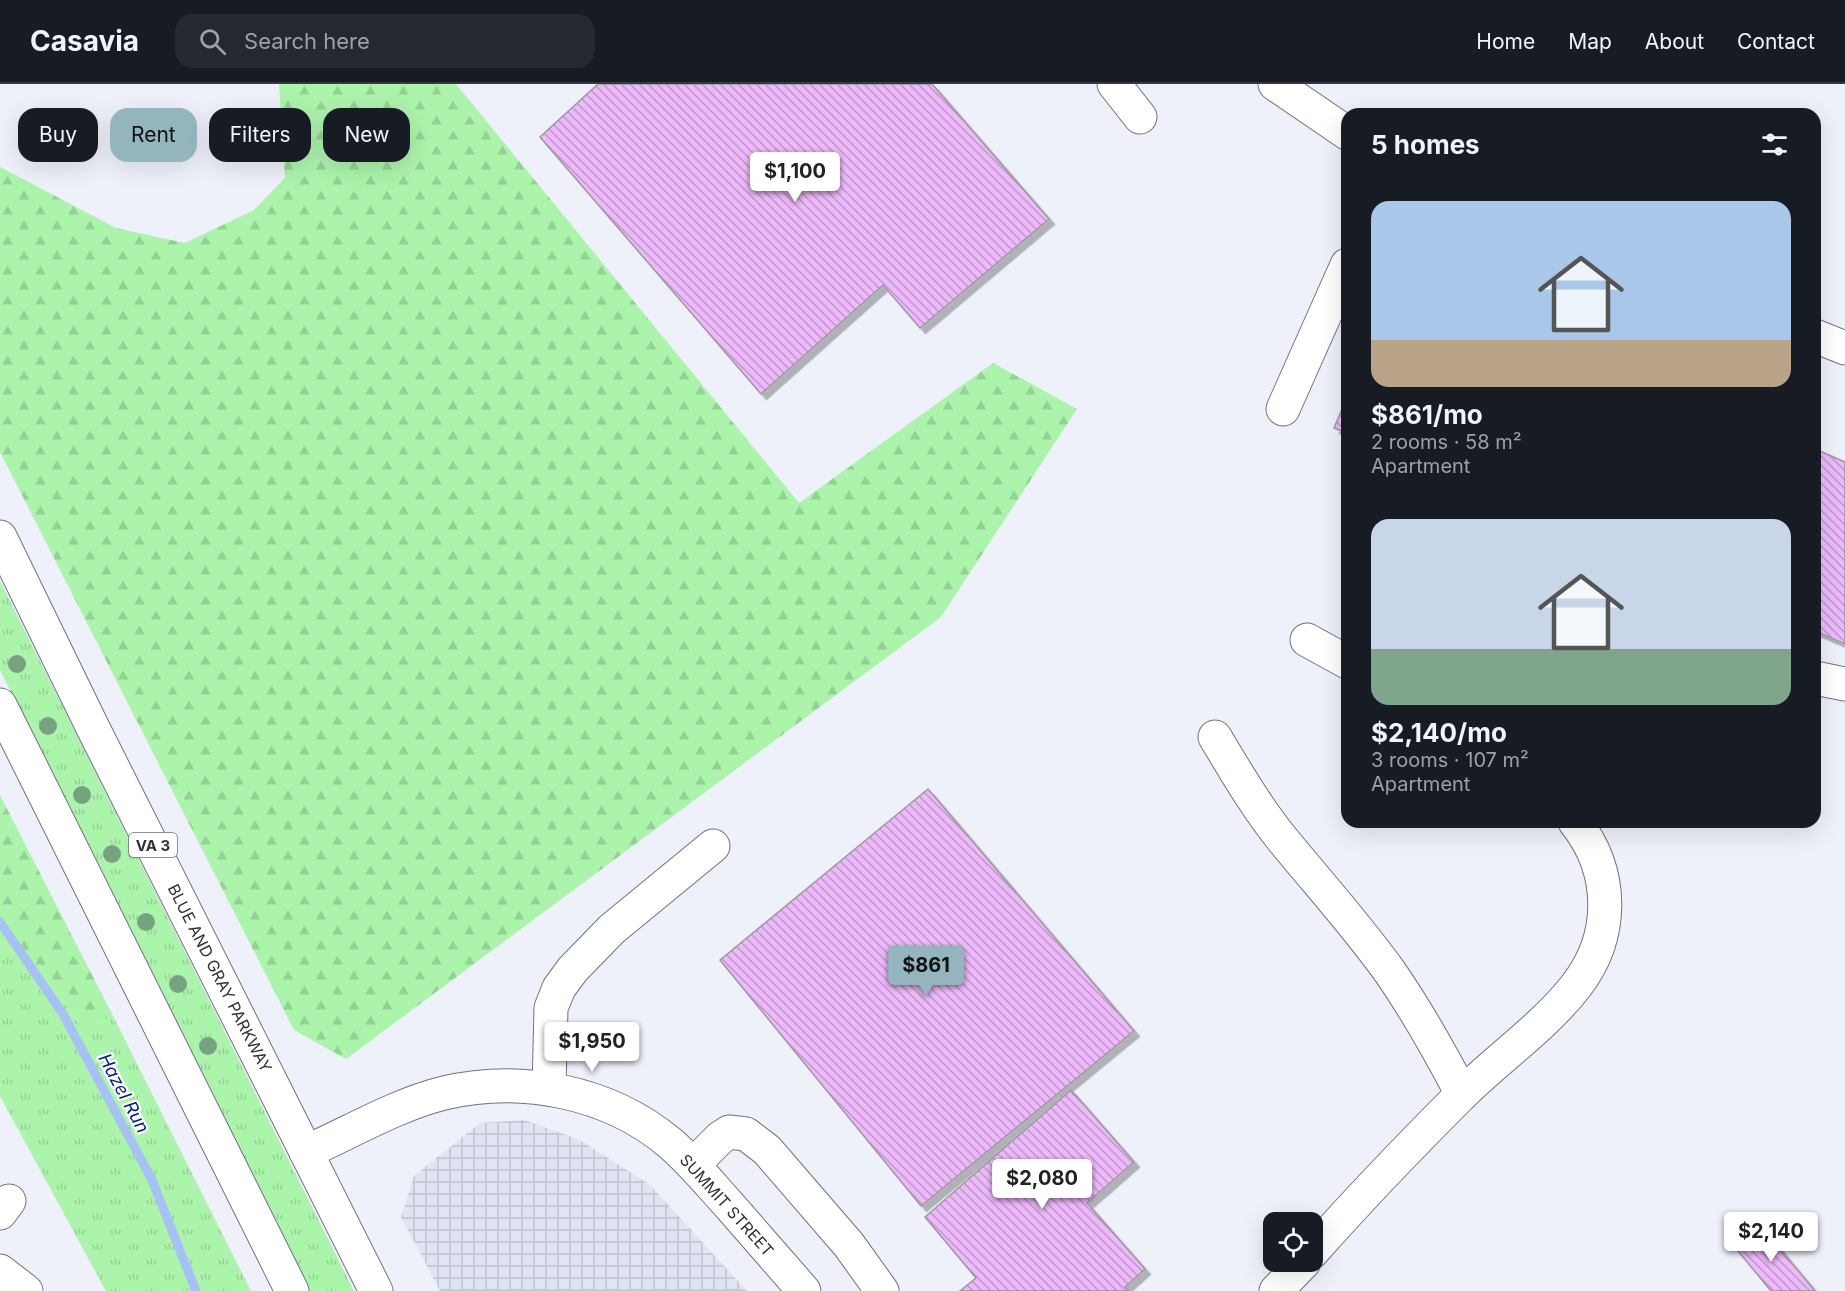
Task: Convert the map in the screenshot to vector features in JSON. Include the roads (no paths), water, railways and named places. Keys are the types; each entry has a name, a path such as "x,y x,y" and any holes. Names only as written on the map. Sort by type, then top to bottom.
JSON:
{"main road":[{"path":"1114,84 1140,117"},
{"path":"1275,84 1341,129"},
{"path":"1283,408 1341,278"},
{"path":"1821,338 1845,348"},
{"name":"BLUE AND GRAY PARKWAY","path":"0,537 92,726 376,1291"},
{"path":"1307,640 1341,659"},
{"path":"1821,679 1845,684"},
{"path":"0,705 292,1291"},
{"path":"1215,737 1238,776 1282,838 1390,972 1432,1038 1462,1094"},
{"path":"1323,1240 1371,1186 1462,1094 1554,1010 1577,985 1596,950 1606,911 1604,886 1598,862 1580,828"},
{"path":"549,1089 550,1008 559,988 573,969 612,929 714,846"},
{"name":"SUMMIT STREET","path":"306,1152 409,1104 442,1094 476,1087 520,1085 563,1091 603,1103 641,1122 669,1142 693,1164 804,1291"},
{"path":"693,1164 729,1132 746,1134 767,1150 849,1245 882,1291"},
{"path":"0,1271 26,1291"},
{"path":"1276,1291 1294,1272"}],"waterway":[{"name":"Hazel Run","path":"0,922 63,1014 152,1180 196,1291"}]}
